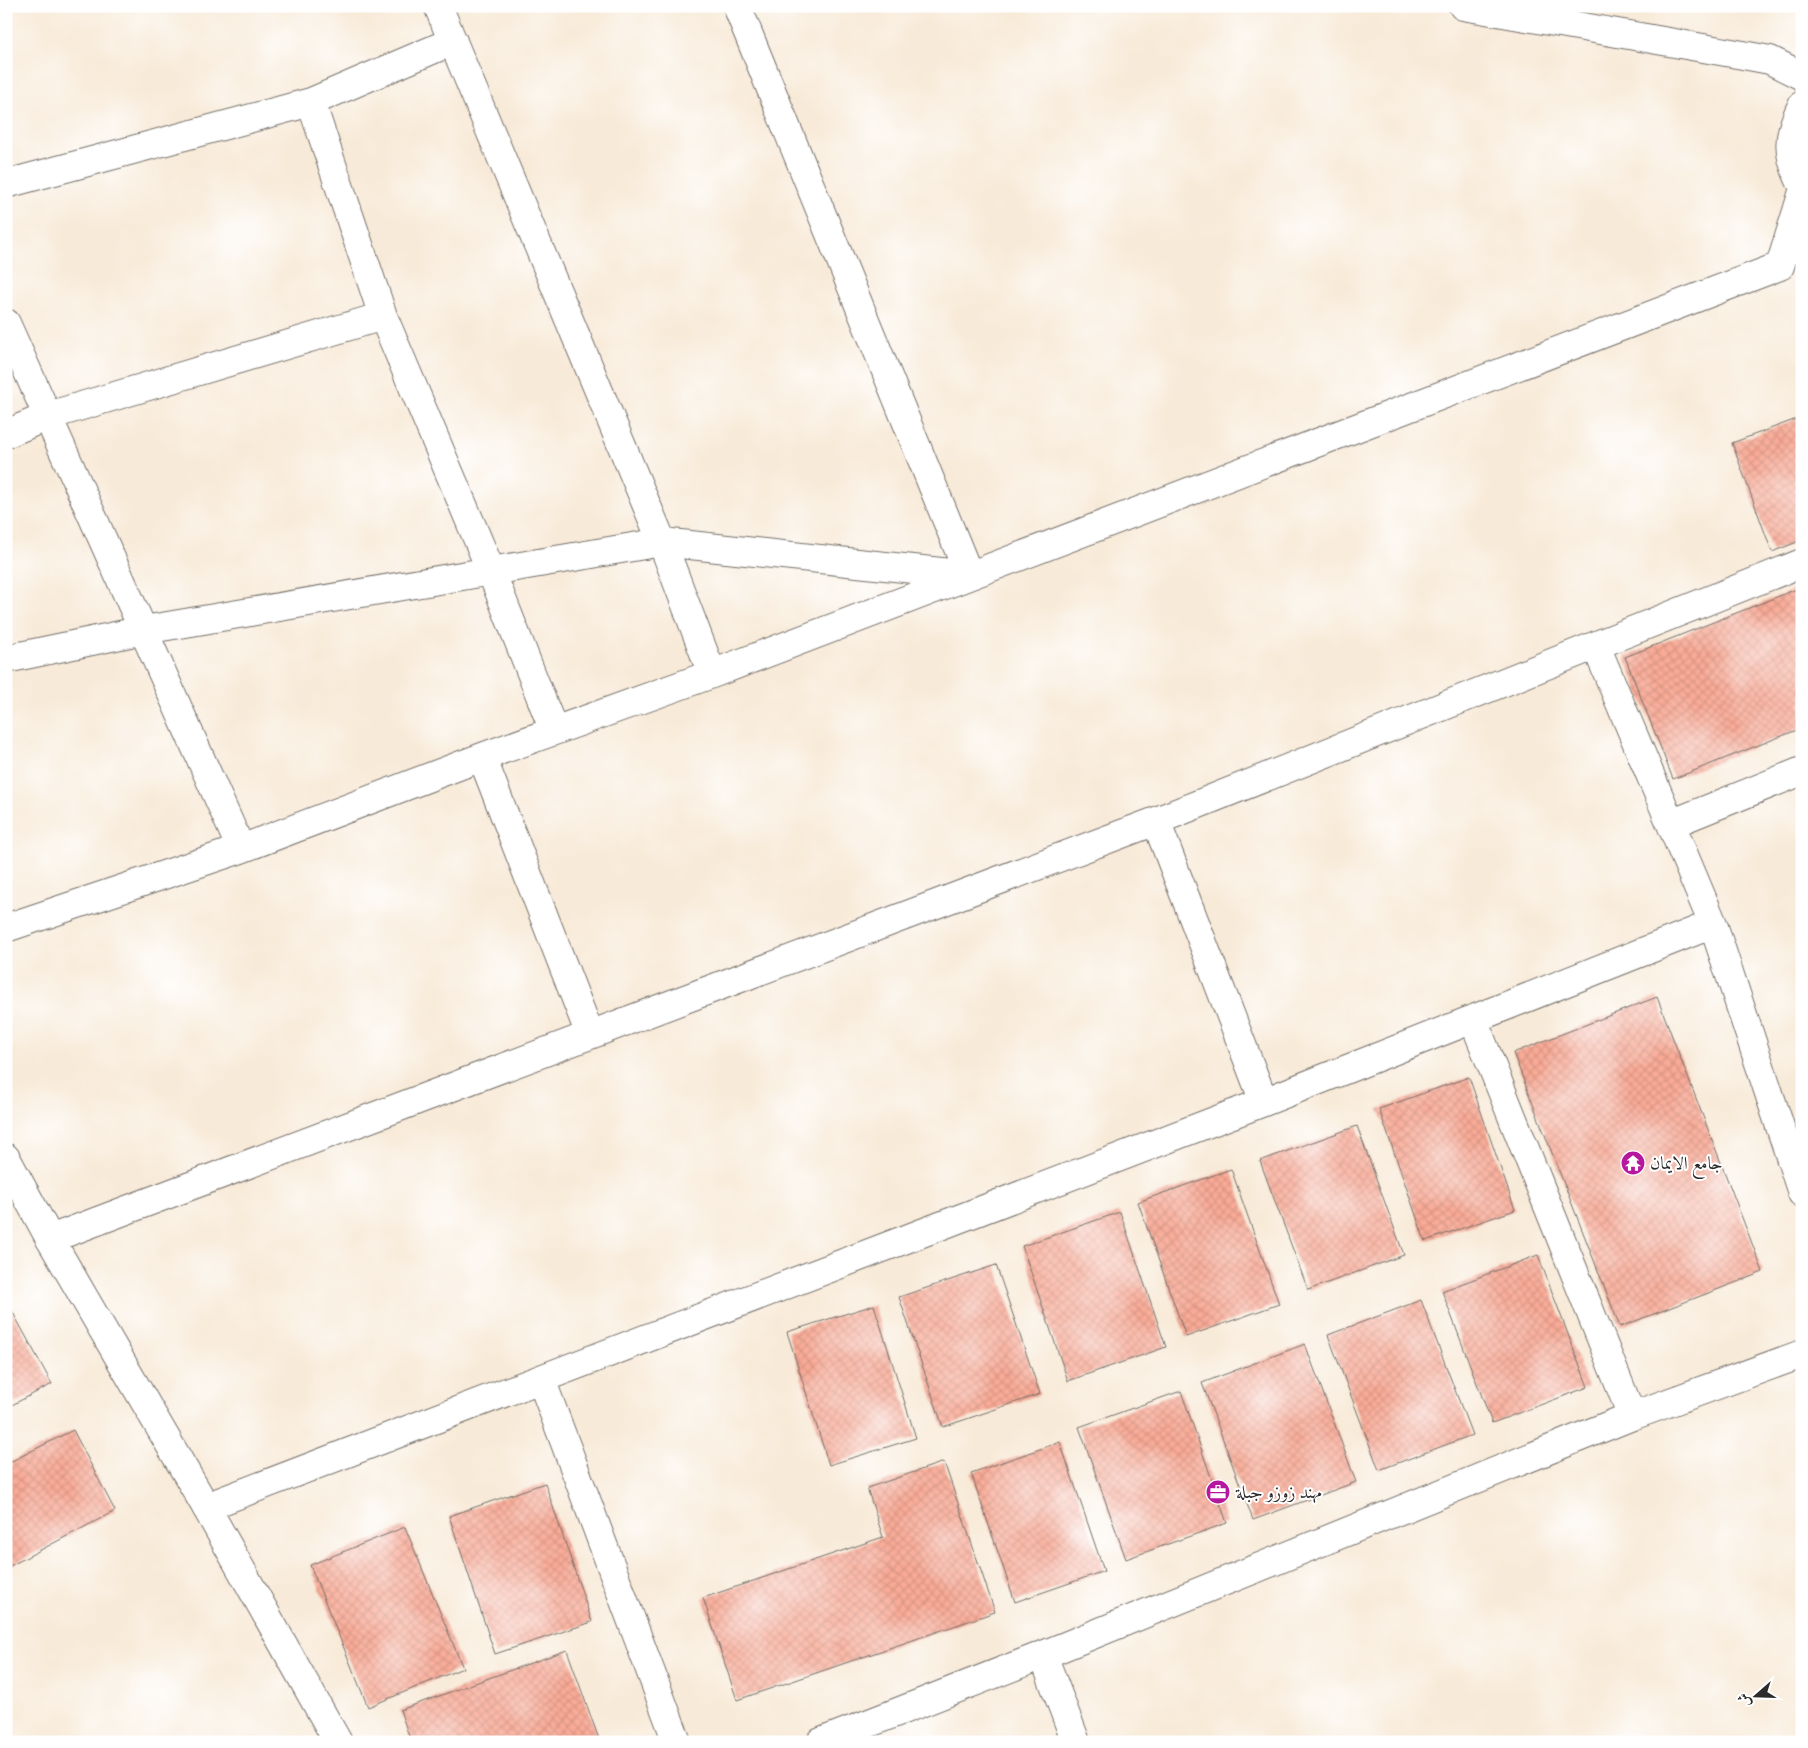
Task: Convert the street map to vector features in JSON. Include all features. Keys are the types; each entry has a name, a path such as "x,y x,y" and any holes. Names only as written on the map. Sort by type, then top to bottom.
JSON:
{"street":[{"path":"438,6 662,542 712,674"},
{"path":"738,6 969,575"},
{"path":"1463,6 1761,58 1770,60 1802,76"},
{"path":"6,184 311,102 453,42"},
{"path":"311,102 383,316 491,571 554,730"},
{"path":"1802,105 1793,123 1790,146 1794,168 1802,184"},
{"path":"6,928 241,849 554,730 712,674 1780,266 1802,195"},
{"path":"6,434 48,416 383,316"},
{"path":"6,323 241,849"},
{"path":"6,659 144,630 662,542 969,575"},
{"path":"50,1239 1156,821 1802,563"},
{"path":"1596,646 1713,924 1802,1193"},
{"path":"482,757 590,1035"},
{"path":"1671,824 1802,771"},
{"path":"1156,821 1264,1102"},
{"path":"206,1507 1264,1102 1713,924"},
{"path":"1473,1019 1632,1416"},
{"path":"6,1158 50,1239 206,1507 338,1742"},
{"path":"821,1742 1043,1655 1632,1416 1802,1354"},
{"path":"541,1379 677,1742"},
{"path":"1043,1655 1076,1742"}],"building":[{"path":"1802,417 1802,540 1772,552 1732,443"},
{"path":"1802,587 1802,728 1673,779 1625,657"},
{"path":"1657,997 1763,1272 1620,1327 1513,1053"},
{"path":"1469,1077 1515,1210 1425,1241 1379,1109"},
{"path":"1357,1126 1404,1255 1308,1290 1260,1161"},
{"path":"1231,1169 1279,1304 1186,1337 1138,1202"},
{"path":"1120,1212 1166,1347 1068,1381 1022,1246"},
{"path":"1538,1255 1588,1387 1492,1423 1442,1291"},
{"path":"996,1265 1040,1394 943,1427 899,1297"},
{"path":"6,1300 52,1384 6,1408"},
{"path":"1421,1300 1472,1435 1379,1470 1328,1335"},
{"path":"874,1305 916,1438 829,1465 787,1332"},
{"path":"1305,1344 1356,1482 1253,1520 1202,1383"},
{"path":"1181,1391 1227,1523 1126,1559 1079,1427"},
{"path":"73,1430 115,1511 6,1568 6,1464"},
{"path":"1060,1442 1104,1571 1015,1602 971,1473"},
{"path":"944,1462 995,1612 737,1700 703,1598 883,1537 867,1488"},
{"path":"545,1483 592,1622 495,1654 449,1516"},
{"path":"405,1527 463,1668 368,1707 310,1565"},
{"path":"567,1650 600,1742 411,1742 400,1710"}],"place":[{"name":"جامع الايمان","path":"1633,1163"},
{"name":"مهند زوزو جبلة","path":"1218,1492"}]}
